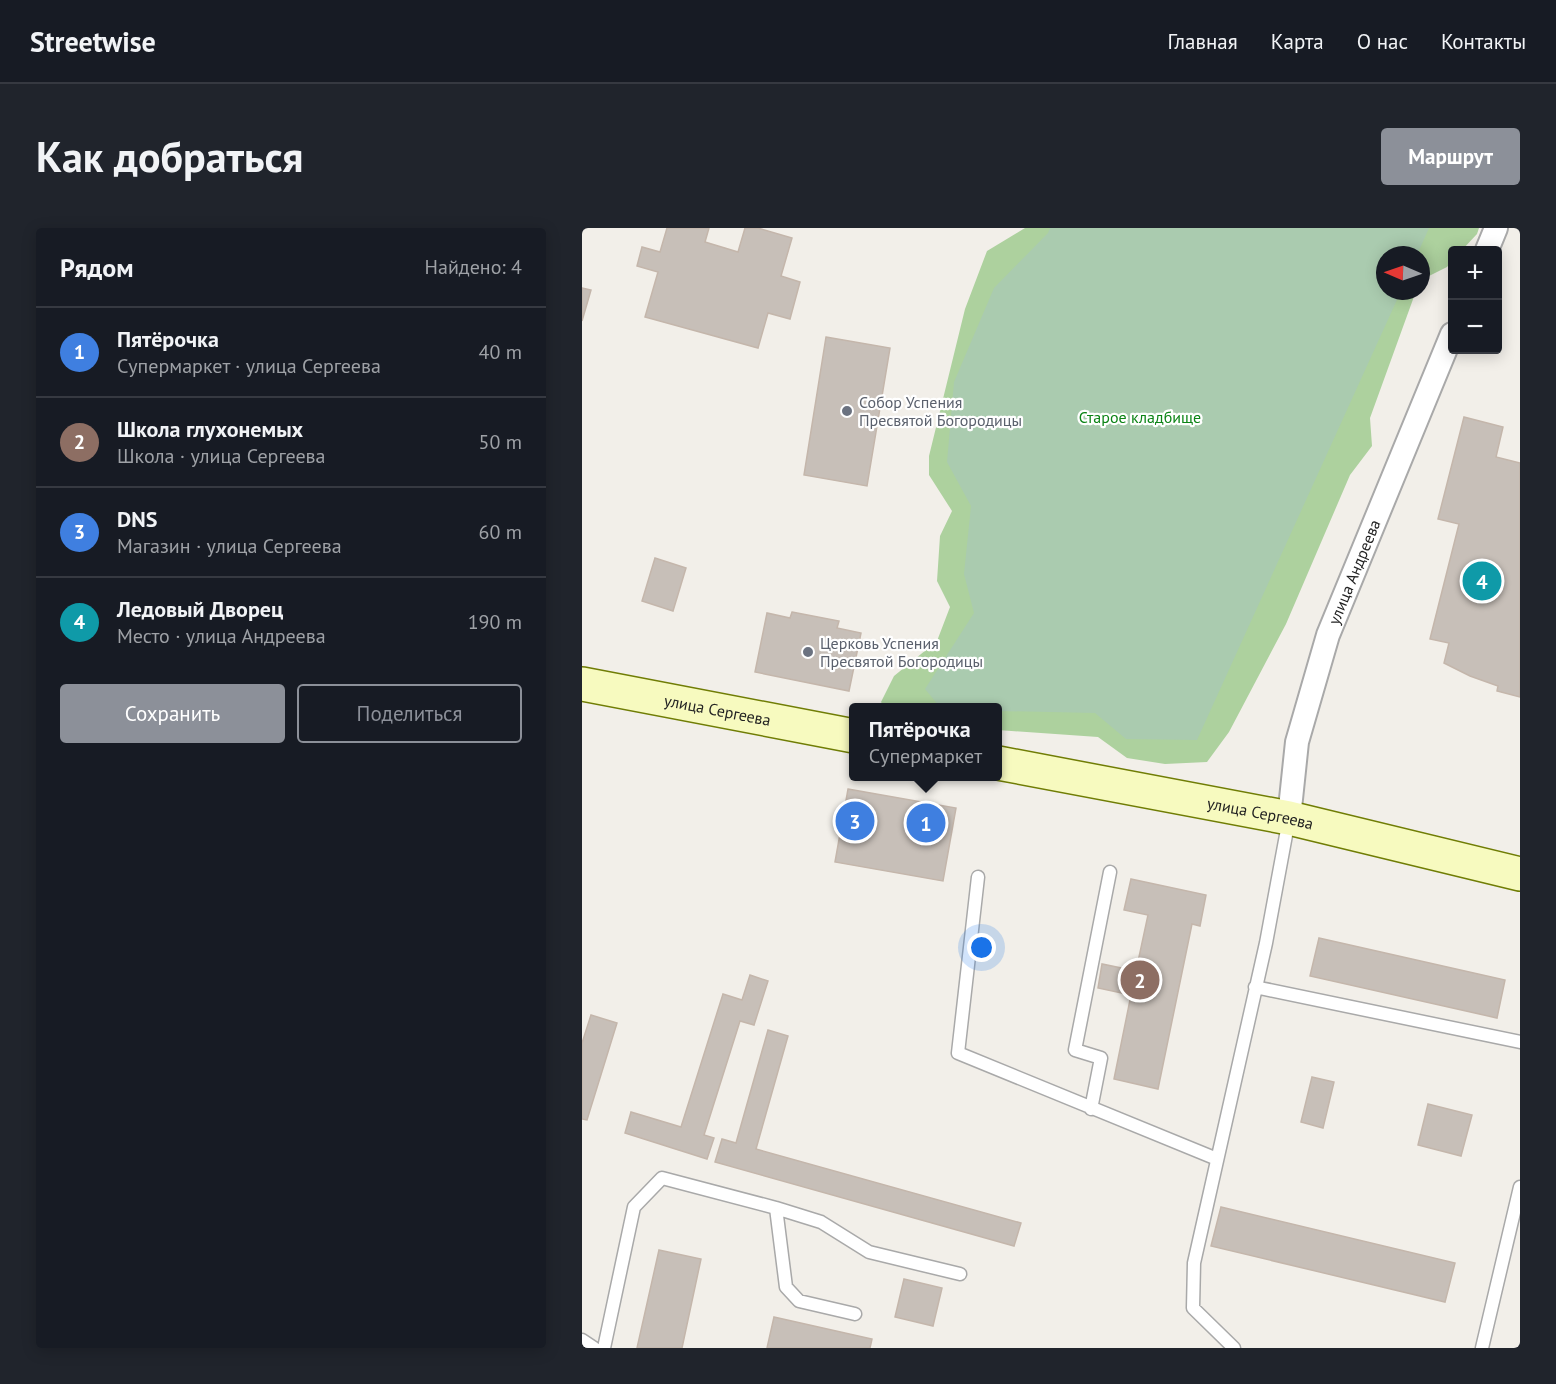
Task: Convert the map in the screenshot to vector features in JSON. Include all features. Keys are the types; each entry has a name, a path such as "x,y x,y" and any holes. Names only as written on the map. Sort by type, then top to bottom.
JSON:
{"main road":[{"name":"улица Сергеева","path":"582,684 849,735"},
{"name":"улица Сергеева","path":"1002,764 1289,818 1520,874"}],"street":[{"path":"1489,246 1496,228"},
{"name":"улица Андреева","path":"1289,818 1297,742 1328,635 1448,344"}],"lane":[{"path":"1234,1348 1193,1308 1194,1263 1266,943 1289,818"},
{"path":"1091,1109 1101,1058 1075,1050 1110,872"},
{"path":"978,877 958,1053 1217,1159"},
{"path":"1255,987 1520,1042"},
{"path":"604,1348 634,1207 662,1178 821,1222 869,1252 960,1274"},
{"path":"1482,1348 1520,1186"},
{"path":"776,1208 786,1287 800,1301 855,1314"},
{"path":"582,1340 594,1348"}],"green space":[{"name":"Старое кладбище","path":"1025,228 1479,228 1477,234 1466,246 1448,246 1448,266 1430,276 1430,246 1376,246 1376,300 1413,300 1370,418 1372,446 1350,475 1286,624 1229,732 1207,762 1165,764 1127,758 1098,737 1002,730 1002,703 881,702 894,676 937,641 950,607 937,581 940,536 952,511 929,475 929,456 965,309 987,251"},
{"name":"Старое кладбище","path":"1050,228 1429,228 1421,246 1376,246 1376,300 1397,300 1197,740 1126,739 1095,713 1002,711 1002,703 937,703 925,689 974,613 964,574 971,506 947,462 954,382 994,288 1048,233"}],"building":[{"path":"667,228 709,228 705,242 738,252 745,228 758,228 792,238 781,276 800,282 790,319 768,313 758,348 645,317 658,272 637,266 642,247 660,252"},
{"path":"582,288 591,290 582,321"},
{"name":"Собор Успения Пресвятой Богородицы","path":"826,337 890,348 867,486 804,475"},
{"path":"1464,417 1503,427 1496,457 1520,463 1520,697 1497,691 1498,686 1444,663 1449,643 1430,639 1459,524 1438,519"},
{"path":"655,558 686,568 673,611 642,601"},
{"name":"Церковь Успения Пресвятой Богородицы","path":"792,612 839,621 837,628 861,633 849,691 755,672 767,613 790,618"},
{"path":"848,789 956,808 943,881 835,862"},
{"path":"1131,879 1206,895 1200,926 1192,924 1158,1089 1114,1079 1131,995 1098,988 1102,964 1136,971 1148,915 1124,910"},
{"path":"1319,938 1505,980 1497,1018 1310,976"},
{"path":"750,975 768,981 754,1025 740,1021 704,1135 714,1138 707,1159 625,1133 631,1112 681,1127 723,994 742,1000"},
{"path":"591,1015 617,1023 587,1120 582,1119 582,1043"},
{"path":"768,1030 788,1036 756,1149 1021,1223 1014,1246 715,1162 722,1139 736,1143"},
{"path":"1312,1077 1334,1082 1323,1128 1301,1122"},
{"path":"1428,1104 1472,1115 1461,1156 1418,1145"},
{"path":"1221,1207 1455,1263 1445,1302 1211,1246"},
{"path":"659,1250 701,1259 682,1348 637,1348"},
{"path":"904,1279 942,1288 933,1326 895,1317"},
{"path":"774,1317 872,1339 870,1348 767,1348"}],"place":[{"name":"Собор Успения Пресвятой Богородицы","path":"847,411"},
{"name":"Ледовый Дворец","path":"1482,581"},
{"name":"Церковь Успения Пресвятой Богородицы","path":"808,652"},
{"name":"DNS","path":"855,821"},
{"name":"Пятёрочка","path":"926,823"},
{"name":"Школа глухонемых","path":"1140,980"}]}
